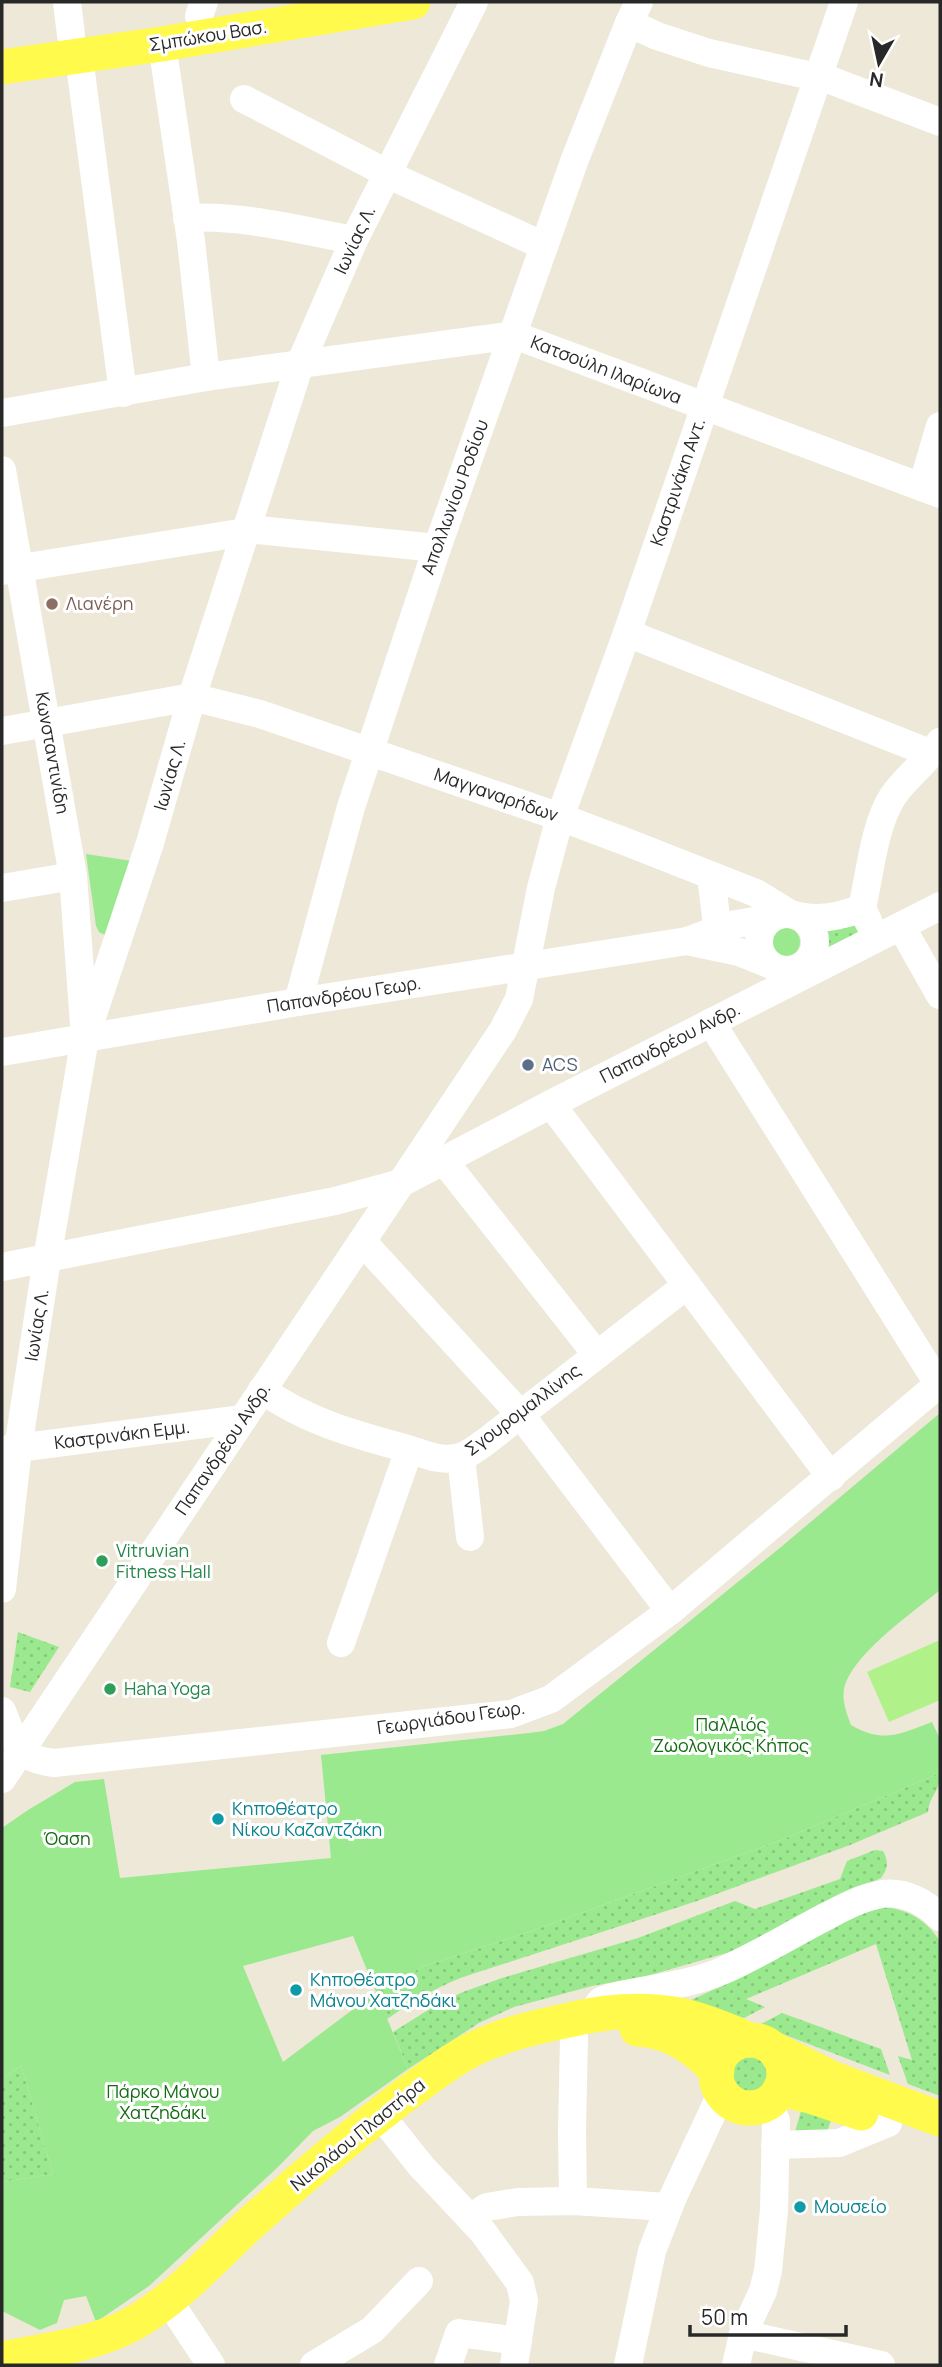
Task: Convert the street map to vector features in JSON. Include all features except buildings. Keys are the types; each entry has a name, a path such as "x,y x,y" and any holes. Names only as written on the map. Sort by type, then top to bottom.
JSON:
{"main road":[{"name":"Σμπώκου Βασ.","path":"2,47 72,31 202,9 283,2"},
{"name":"Σμπώκου Βασ.","path":"2,67 72,31 162,44 413,2"},
{"name":"Νικολάου Πλαστήρα","path":"73,2364 127,2347 178,2315 301,2201 390,2127 439,2091 506,2056 583,2026 642,2011 681,2016 762,2045 831,2078 940,2119"},
{"name":"Νικολάου Πλαστήρα","path":"2,2359 80,2343 132,2324 177,2293 355,2133 439,2071 487,2043 530,2029 583,2026 653,2031 690,2046 720,2082"},
{"path":"773,2097 784,2069 782,2061 762,2045 736,2043 729,2048 720,2058 720,2082 732,2101 741,2106 750,2107 773,2097 837,2104 940,2141"}],"street":[{"name":"Ιωνίας Λ.","path":"2,1589 10,1449 47,1259 85,1038 150,843 192,697 300,364 354,240 474,2"},
{"name":"Καστρινάκη Αντ.","path":"527,966 541,888 560,817 627,633 844,2"},
{"path":"634,13 668,40 819,77 940,122"},
{"name":"Απολλωνίου Ροδίου","path":"298,1002 369,751 437,548 575,159 634,13"},
{"path":"72,31 123,393"},
{"path":"162,44 191,242 206,377"},
{"path":"244,99 387,173 544,246"},
{"path":"187,218 212,217 250,221 354,240"},
{"name":"Κατσούλη Ιλαρίωνα","path":"2,413 206,377 514,335 931,490"},
{"path":"931,490 940,426"},
{"name":"Κωνσταντινίδη","path":"2,470 10,570 48,723 73,876 85,1038"},
{"path":"10,570 246,531 281,530 437,548"},
{"path":"627,633 936,748 887,806 879,831 869,922 833,916 787,916 720,928 687,941"},
{"path":"2,731 192,697"},
{"name":"Μαγγαναρήδων","path":"192,697 260,714 560,817 756,893 787,916"},
{"path":"2,888 73,876"},
{"path":"711,876 720,928"},
{"name":"Παπανδρέου Ανδρ.","path":"401,1183 711,1022 869,922 901,926 940,906"},
{"path":"787,916 808,924 814,934 815,943 793,968 761,954 758,940 762,928 787,916"},
{"path":"901,926 940,995"},
{"path":"687,941 740,952 793,968"},
{"name":"Παπανδρέου Γεωρ.","path":"2,1052 687,941"},
{"name":"Παπανδρέου Ανδρ.","path":"2,1779 11,1755 243,1419 503,1030 519,999 527,966"},
{"path":"711,1022 939,1384"},
{"path":"551,1104 831,1477"},
{"path":"444,1161 597,1355"},
{"path":"2,1267 335,1201 401,1183"},
{"path":"362,1241 520,1414 670,1611"},
{"name":"Σγουρομαλλίνης","path":"262,1390 323,1423 360,1437 433,1458 461,1457 484,1443 687,1285"},
{"name":"Γεωργιάδου Γεωρ.","path":"11,1755 41,1761 73,1762 510,1714 551,1699 670,1611 939,1384"},
{"name":"Καστρινάκη Εμμ.","path":"10,1449 243,1419"},
{"path":"341,1643 409,1450"},
{"path":"461,1457 470,1537"},
{"path":"2,1711 11,1755"},
{"path":"573,2202 572,2131 583,2026 601,2001 682,1983 721,1971 841,1909 882,1894 916,1899 940,1917"},
{"path":"628,2365 652,2251 720,2082"},
{"path":"736,2365 743,2334 763,2291 768,2271 775,2145 773,2097"},
{"path":"775,2145 839,2143 888,2123"},
{"path":"390,2127 500,2254 522,2287 524,2301 516,2353 459,2333 448,2365"},
{"path":"470,2218 496,2204 535,2201 668,2207"},
{"path":"314,2365 372,2330 419,2281"},
{"path":"178,2315 211,2365"},
{"path":"743,2334 881,2365"}],"green space":[{"path":"86,854 132,861 105,935 99,932 96,926"},
{"path":"850,922 861,934 829,947 826,943 826,931"},
{"path":"786,928 796,932 800,942 796,952 786,956 776,952 772,942 776,932"},
{"path":"940,1413 940,1590 888,1632 863,1657 846,1682 844,1704 851,1725 882,1736 932,1722 940,1739 940,1773 781,1840 529,1932 424,1966 376,1992 408,2069 340,2117 313,2131 278,2167 149,2286 96,2322 86,2296 64,2300 57,2323 40,2330 2,2311 2,2182 53,2174 21,2065 2,2080 2,1828 75,1782 104,1779 120,1878 331,1858 321,1755 529,1733 563,1724 781,1547","holes":["353,1936 376,1992 283,2062 243,1966"]},
{"path":"18,1632 59,1647 30,1692 10,1687"},
{"path":"940,1640 940,1700 889,1722 867,1672"},
{"path":"940,1773 928,1812 850,1845 697,1901 463,1977 417,1999 375,2028 376,1992 424,1966 529,1932 781,1840"},
{"path":"875,1850 883,1851 887,1862 881,1878 730,1952 647,1976 592,1986 514,2007 479,2023 408,2069 393,2032 441,2002 502,1978 638,1938 735,1901 755,1909 840,1879 847,1861"},
{"path":"885,1907 916,1917 929,1927 940,1941 940,2096 908,2084 898,2056 912,2060 876,1944 746,1999 765,2007 744,2018 689,2001 743,1976 843,1919"},
{"path":"782,2013 881,2049 890,2075 759,2025"},
{"path":"750,2057 762,2062 767,2074 762,2086 750,2091 738,2086 733,2074 738,2062"},
{"path":"21,2065 53,2174 2,2182 2,2080"},
{"path":"801,2111 833,2114 827,2133 794,2135"}],"place":[{"name":"Λιανέρη","path":"52,604"},
{"name":"ACS","path":"528,1065"},
{"name":"Vitruvian Fitness Hall","path":"102,1561"},
{"name":"Haha Yoga","path":"110,1689"},
{"name":"Κηποθέατρο Νίκου Καζαντζάκη","path":"218,1819"},
{"name":"Κηποθέατρο Μάνου Χατζηδάκι","path":"296,1990"},
{"name":"Μουσείο","path":"800,2207"}],"park label":[{"name":"ΠαλΑιός Ζωολογικός Κήπος","path":"731,1735"},
{"name":"Όαση","path":"67,1839"},
{"name":"Πάρκο Μάνου Χατζηδάκι","path":"163,2102"}]}
